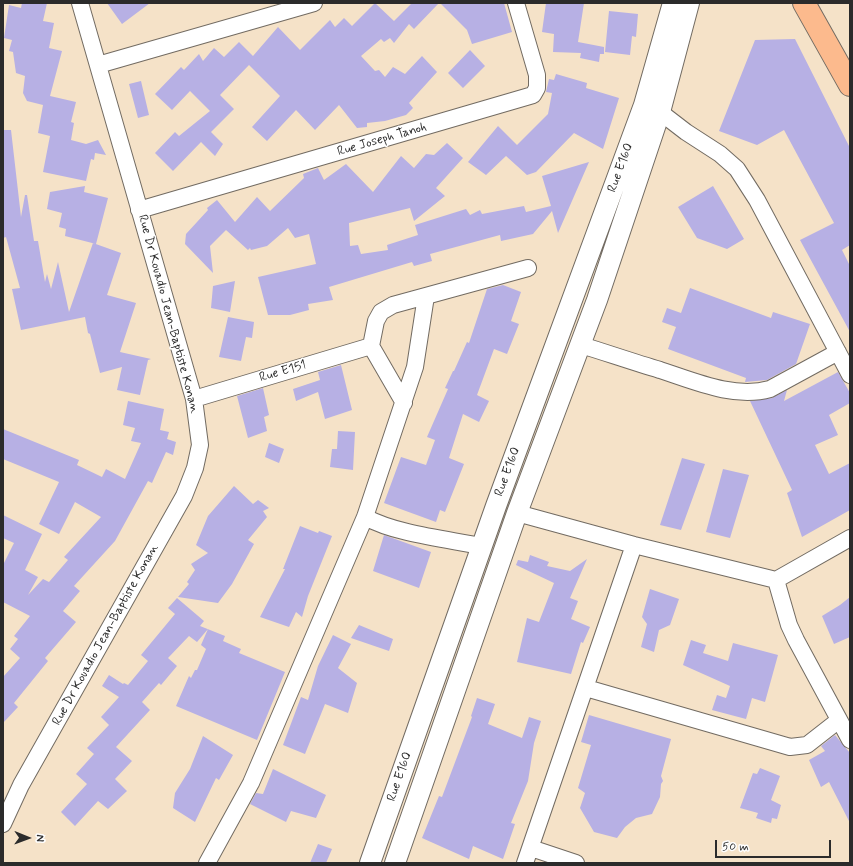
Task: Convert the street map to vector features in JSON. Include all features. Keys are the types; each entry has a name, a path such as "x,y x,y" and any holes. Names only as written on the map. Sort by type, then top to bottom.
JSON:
{"main road":[{"path":"804,3 850,85"}],"street":[{"name":"Rue Dr Kouadio Jean-Baptiste Konan","path":"3,824 25,778 184,496 195,468 200,445 194,399 80,3"},
{"path":"98,65 314,3"},
{"name":"Rue Joseph Tanoh","path":"139,210 533,95 538,84 537,75 516,3"},
{"name":"Rue E160","path":"370,863 482,546 622,167 651,82 673,3"},
{"name":"Rue E160","path":"395,863 517,513 580,345 660,112 688,3"},
{"path":"651,82 660,112 686,132 720,154 737,169 757,200 850,375"},
{"path":"404,403 372,346 374,326 381,312 393,305 528,268"},
{"path":"207,863 258,770 365,517 415,367 426,296"},
{"path":"580,345 712,387 748,392 760,392 770,389 838,352"},
{"name":"Rue E151","path":"194,399 372,346"},
{"path":"517,513 634,545 776,580 850,538"},
{"path":"365,517 378,524 393,528 482,546"},
{"path":"525,863 634,545"},
{"path":"776,580 789,625 850,740"},
{"path":"586,688 790,747 807,745 839,720"},
{"path":"531,848 576,863"}],"building":[{"path":"22,3 47,3 43,21 54,23 49,48 62,51 50,96 76,102 71,122 74,123 71,140 86,144 98,140 106,155 95,153 94,160 91,159 86,181 43,172 50,136 38,133 43,105 27,101 23,93 25,76 16,73 13,52 9,51 12,40 4,38 9,5 21,8"},
{"path":"107,3 150,3 122,24"},
{"path":"375,3 394,21 412,3 439,3 414,29 409,24 394,43 390,38 384,42 381,39 361,56 375,71 379,70 385,77 393,67 405,74 422,56 437,72 409,103 413,108 406,115 385,121 367,123 367,127 357,128 339,105 315,130 296,110 267,141 252,127 280,96 249,65 220,95 234,109 211,132 223,144 215,156 201,142 173,171 155,153 175,132 179,136 210,111 190,91 172,110 155,94 181,67 184,70 199,54 203,61 214,48 224,57 239,42 253,56 278,27 300,50 330,20 335,27 344,18 352,26"},
{"path":"440,3 504,3 512,32 472,44 467,30"},
{"path":"546,3 584,3 578,42 604,47 604,54 600,54 599,62 580,58 581,53 553,52 554,34 542,32"},
{"path":"609,11 638,14 636,37 632,36 630,55 605,52"},
{"path":"795,39 850,148 850,245 842,250 850,266 850,332 800,240 834,223 784,130 757,145 719,131 755,40"},
{"path":"470,50 485,66 463,88 448,73"},
{"path":"556,74 587,83 586,88 619,98 603,149 574,133 536,172 527,175 506,156 486,175 468,162 498,126 517,145 548,114 552,93 546,92 549,79 554,80"},
{"path":"141,81 149,115 138,118 129,84"},
{"path":"3,130 11,130 21,217 25,195 27,195 34,241 38,241 45,282 47,274 51,289 58,262 69,312 93,243 121,253 107,295 136,303 120,352 151,359 148,360 140,395 117,390 122,367 100,373 90,334 88,333 85,317 21,330 12,289 20,288 6,237 3,238"},
{"path":"447,143 463,158 436,188 445,196 414,221 410,208 349,223 350,246 358,245 361,254 388,250 387,245 418,235 415,225 466,209 470,215 480,210 482,214 524,206 526,212 551,206 542,176 589,162 558,233 552,211 533,234 501,241 500,235 430,254 432,261 414,266 412,262 329,287 333,300 308,304 309,310 290,315 268,315 258,277 316,264 309,234 295,238 288,228 267,246 251,250 250,248 248,250 226,230 210,246 213,273 185,244 186,234 208,210 207,208 217,200 235,222 257,197 270,211 304,178 303,174 318,168 324,180 346,164 373,192 401,156 414,168 426,154 434,155"},
{"path":"85,186 84,192 108,198 96,244 65,236 66,229 59,227 62,213 47,209 50,192"},
{"path":"713,186 744,239 727,249 697,238 678,207"},
{"path":"235,281 230,312 211,308 213,286"},
{"path":"503,285 521,292 511,321 519,324 507,354 494,349 477,395 489,401 479,422 463,414 449,458 464,464 445,512 440,510 436,522 384,503 401,457 426,465 435,440 427,437 448,389 445,388 467,342 469,343 487,289"},
{"path":"690,288 771,318 773,312 810,324 796,364 767,380 745,382 746,378 668,349 676,327 662,322 667,308 681,313"},
{"path":"228,317 254,322 252,338 246,337 241,361 219,357"},
{"path":"341,365 352,410 325,419 318,392 296,401 293,389 320,380 318,372"},
{"path":"838,372 850,393 850,403 829,415 838,435 815,445 829,474 850,463 850,510 802,537 787,493 792,490 750,401 772,398 787,390 784,401"},
{"path":"263,388 269,415 264,417 267,431 248,438 237,396"},
{"path":"128,401 164,409 160,430 169,432 167,439 176,442 173,455 166,452 152,483 148,481 115,541 74,586 80,591 63,611 76,622 45,658 48,661 14,703 18,707 3,723 3,677 20,658 10,649 18,639 14,636 30,616 3,602 3,565 14,543 3,538 3,515 42,534 25,570 38,577 28,595 43,579 49,582 68,560 64,557 101,517 75,502 59,534 39,524 59,482 3,459 3,429 79,460 77,465 102,477 106,469 125,479 141,443 131,441 135,428 123,425"},
{"path":"338,431 355,432 353,470 330,467 332,449 337,449"},
{"path":"269,443 284,449 279,463 265,457"},
{"path":"682,458 705,464 681,530 660,525"},
{"path":"723,469 749,475 730,538 706,532"},
{"path":"234,486 253,504 258,500 269,508 263,511 267,517 248,540 254,544 232,584 218,603 178,597 189,584 187,582 195,570 191,564 208,553 196,545 208,516"},
{"path":"300,526 318,533 319,531 332,536 308,596 302,617 296,612 289,627 260,617 285,569 283,569"},
{"path":"384,535 431,552 419,588 373,571"},
{"path":"530,555 549,562 547,566 570,571 587,559 570,598 578,601 571,619 590,627 583,643 581,642 571,674 517,662 527,618 539,622 554,583 516,565 518,560 528,562"},
{"path":"650,589 679,599 670,625 659,630 654,652 641,647 647,624 642,617"},
{"path":"850,597 850,637 834,644 822,616"},
{"path":"177,598 204,621 200,626 208,629 197,642 189,636 168,658 177,666 161,685 159,683 142,702 150,710 116,747 132,761 115,779 127,791 108,809 98,801 75,826 61,812 87,784 76,774 94,754 87,748 109,725 101,717 119,697 102,686 109,675 123,684 128,685 148,661 141,655 175,614 168,608"},
{"path":"359,625 393,639 389,651 351,638"},
{"path":"208,629 225,636 223,641 241,649 239,653 285,672 257,740 176,706 189,676 191,678 195,670 197,670 206,649 201,645"},
{"path":"333,635 351,644 338,668 357,683 348,713 325,704 305,754 283,745 301,697 308,700 318,666"},
{"path":"691,640 706,645 703,653 728,661 733,643 778,655 765,702 752,698 746,719 712,710 717,695 726,698 730,686 683,665"},
{"path":"477,698 495,704 488,724 522,738 529,717 541,721 534,743 528,781 511,823 515,824 503,859 473,846 469,859 422,838 439,796 442,797 472,717 471,716"},
{"path":"589,715 671,739 661,776 663,781 661,784 660,797 652,814 636,818 625,827 617,838 594,832 580,808 585,793 578,788 591,745 581,742"},
{"path":"835,735 850,753 850,823 829,782 821,787 809,760 825,751 821,746"},
{"path":"203,736 233,755 219,780 216,778 195,822 173,808 175,793 190,769"},
{"path":"760,768 780,776 771,800 781,805 777,819 772,818 771,823 756,818 758,813 740,808 753,773 757,774"},
{"path":"273,769 326,795 316,818 291,811 286,822 250,804 256,793 263,794"},
{"path":"318,844 332,849 326,863 310,863"}]}
